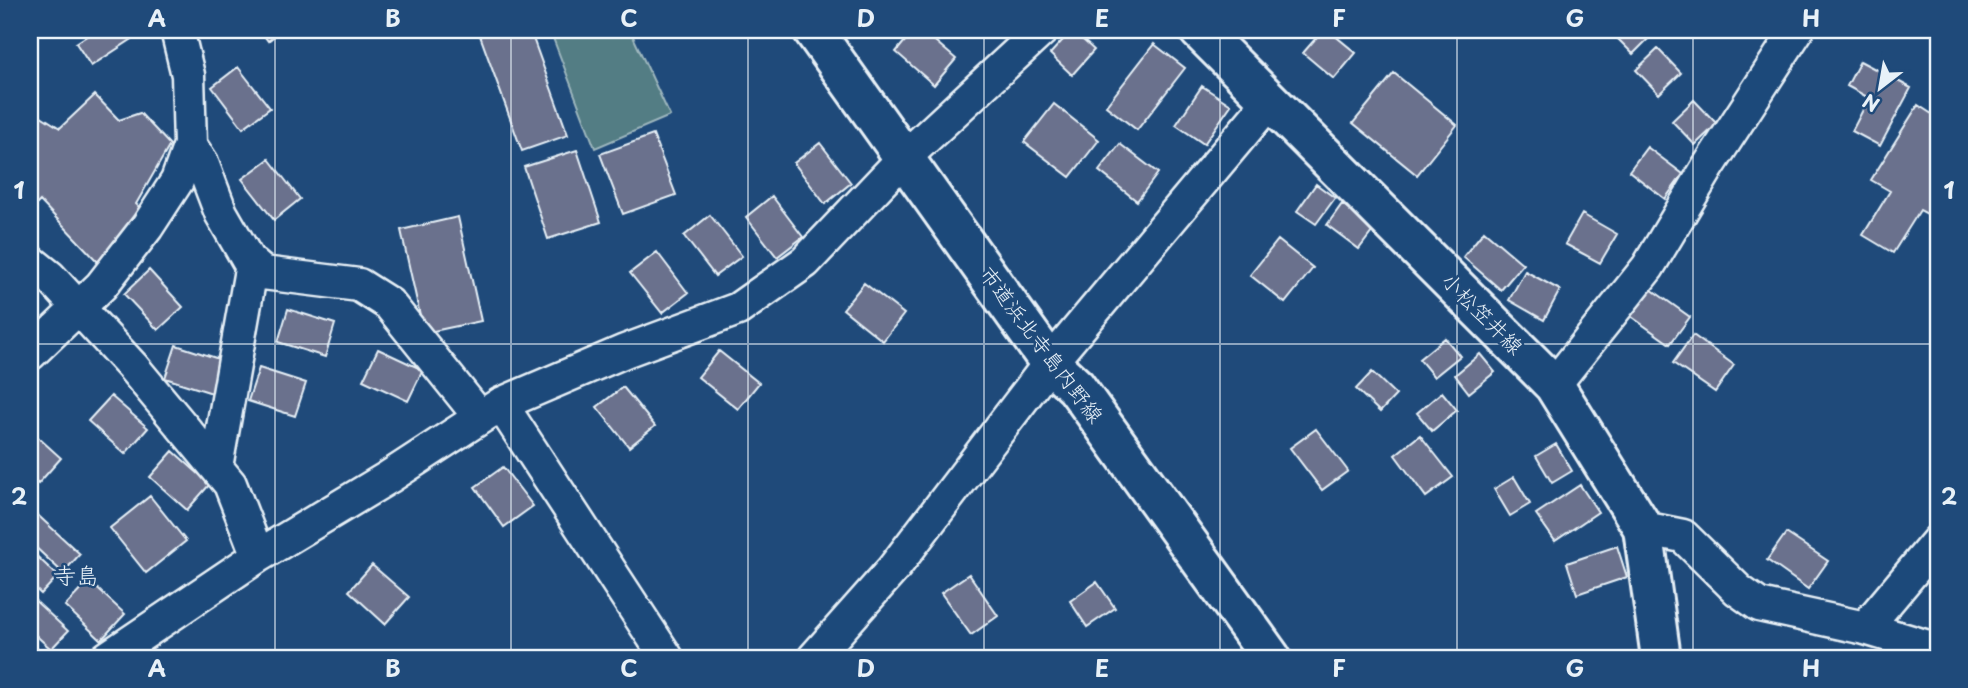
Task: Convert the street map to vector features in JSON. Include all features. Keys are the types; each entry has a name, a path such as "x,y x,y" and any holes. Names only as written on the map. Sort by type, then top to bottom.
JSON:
{"main road":[{"name":"市道浜北寺島内野線","path":"813,30 1050,363 1076,387 1271,658"},
{"name":"小松笠井線","path":"1199,30 1554,385 1643,528 1661,658"}],"street":[{"path":"30,354 101,286 147,227 177,181 190,145 188,75 177,30"},
{"path":"107,658 258,556 491,411 625,351 738,309 806,262 904,158 1042,30"},
{"path":"1554,385 1648,267 1708,167 1797,30"},
{"path":"814,658 893,569 1050,363 1269,102"},
{"path":"190,145 202,163 221,213 252,264 262,273 359,285 389,304 491,411 667,658"},
{"path":"30,261 50,277 132,366 230,484 258,556"},
{"path":"216,467 252,264"},
{"path":"1643,528 1683,536 1738,590 1759,605 1865,628 1938,650"},
{"path":"1865,628 1938,541"}],"green space":[{"path":"550,30 630,30 670,116 595,148"}],"building":[{"path":"96,30 146,30 91,66 76,43"},
{"path":"260,30 282,30 268,41"},
{"path":"478,30 530,30 568,135 522,151"},
{"path":"914,30 922,30 956,59 934,85 896,52"},
{"path":"1072,30 1094,50 1072,75 1050,54"},
{"path":"1323,30 1328,30 1356,53 1334,79 1303,53"},
{"path":"1609,30 1657,30 1633,54"},
{"path":"1154,44 1185,68 1137,130 1106,106"},
{"path":"1658,49 1681,73 1659,94 1636,70"},
{"path":"1860,61 1911,88 1880,146 1852,131 1869,98 1847,86"},
{"path":"238,67 270,108 243,128 212,87"},
{"path":"1394,73 1457,125 1417,175 1353,123"},
{"path":"1202,86 1231,105 1204,144 1176,125"},
{"path":"95,95 119,120 140,113 170,145 136,204 148,215 98,262 40,201 30,211 30,109 60,128"},
{"path":"1694,100 1717,124 1695,145 1672,121"},
{"path":"1054,104 1099,140 1070,177 1024,142"},
{"path":"1918,105 1938,118 1938,204 1931,216 1920,210 1893,253 1863,235 1890,191 1871,180"},
{"path":"653,135 676,195 623,214 600,154"},
{"path":"820,143 851,183 825,204 794,163"},
{"path":"1120,144 1158,173 1137,201 1099,171"},
{"path":"1647,147 1683,174 1665,199 1629,171"},
{"path":"577,150 601,222 548,239 524,167"},
{"path":"269,159 300,199 274,220 242,179"},
{"path":"1316,184 1335,198 1316,224 1297,211"},
{"path":"772,196 803,237 777,257 746,217"},
{"path":"1342,204 1375,228 1359,249 1327,225"},
{"path":"1582,214 1617,234 1600,263 1565,244"},
{"path":"710,215 742,256 715,276 684,236"},
{"path":"458,217 481,321 424,333 401,230"},
{"path":"1484,231 1523,264 1501,290 1463,257"},
{"path":"1278,240 1313,268 1285,303 1250,275"},
{"path":"657,252 688,293 662,313 630,273"},
{"path":"149,270 183,307 158,330 124,294"},
{"path":"1525,271 1560,290 1544,320 1509,300"},
{"path":"864,283 904,314 883,341 843,309"},
{"path":"1648,287 1690,317 1670,344 1629,315"},
{"path":"288,309 335,324 325,357 278,342"},
{"path":"1693,335 1734,365 1715,392 1673,363"},
{"path":"1445,338 1460,356 1434,377 1419,359"},
{"path":"176,345 222,360 212,393 165,378"},
{"path":"378,349 423,370 408,401 363,380"},
{"path":"719,351 759,383 738,409 698,377"},
{"path":"1480,354 1495,372 1469,393 1455,375"},
{"path":"259,368 306,383 295,416 248,401"},
{"path":"1372,372 1396,395 1380,412 1356,389"},
{"path":"623,387 655,426 629,447 597,407"},
{"path":"1442,392 1457,410 1432,431 1417,413"},
{"path":"111,396 148,428 125,454 88,421"},
{"path":"1316,429 1348,471 1322,490 1290,448"},
{"path":"30,430 61,458 38,484 30,477"},
{"path":"1420,435 1453,477 1426,497 1395,455"},
{"path":"1556,444 1572,471 1552,483 1536,456"},
{"path":"173,451 210,484 187,510 150,477"},
{"path":"503,467 533,506 504,527 475,487"},
{"path":"1514,477 1530,504 1510,516 1494,489"},
{"path":"1580,485 1598,512 1555,541 1536,514"},
{"path":"150,496 186,541 146,573 110,528"},
{"path":"30,508 80,554 63,573 30,542"},
{"path":"1786,533 1828,561 1808,589 1767,560"},
{"path":"1617,546 1627,577 1577,594 1567,563"},
{"path":"30,550 58,576 41,594 30,584"},
{"path":"372,565 409,597 385,624 349,591"},
{"path":"969,574 998,616 971,635 941,593"},
{"path":"89,581 125,614 101,640 65,606"},
{"path":"1097,582 1115,608 1087,627 1070,601"},
{"path":"30,596 68,631 51,649 30,630"},
{"path":"30,642 42,653 37,658 30,658"}],"district":[{"name":"寺島","path":"76,576"}]}
